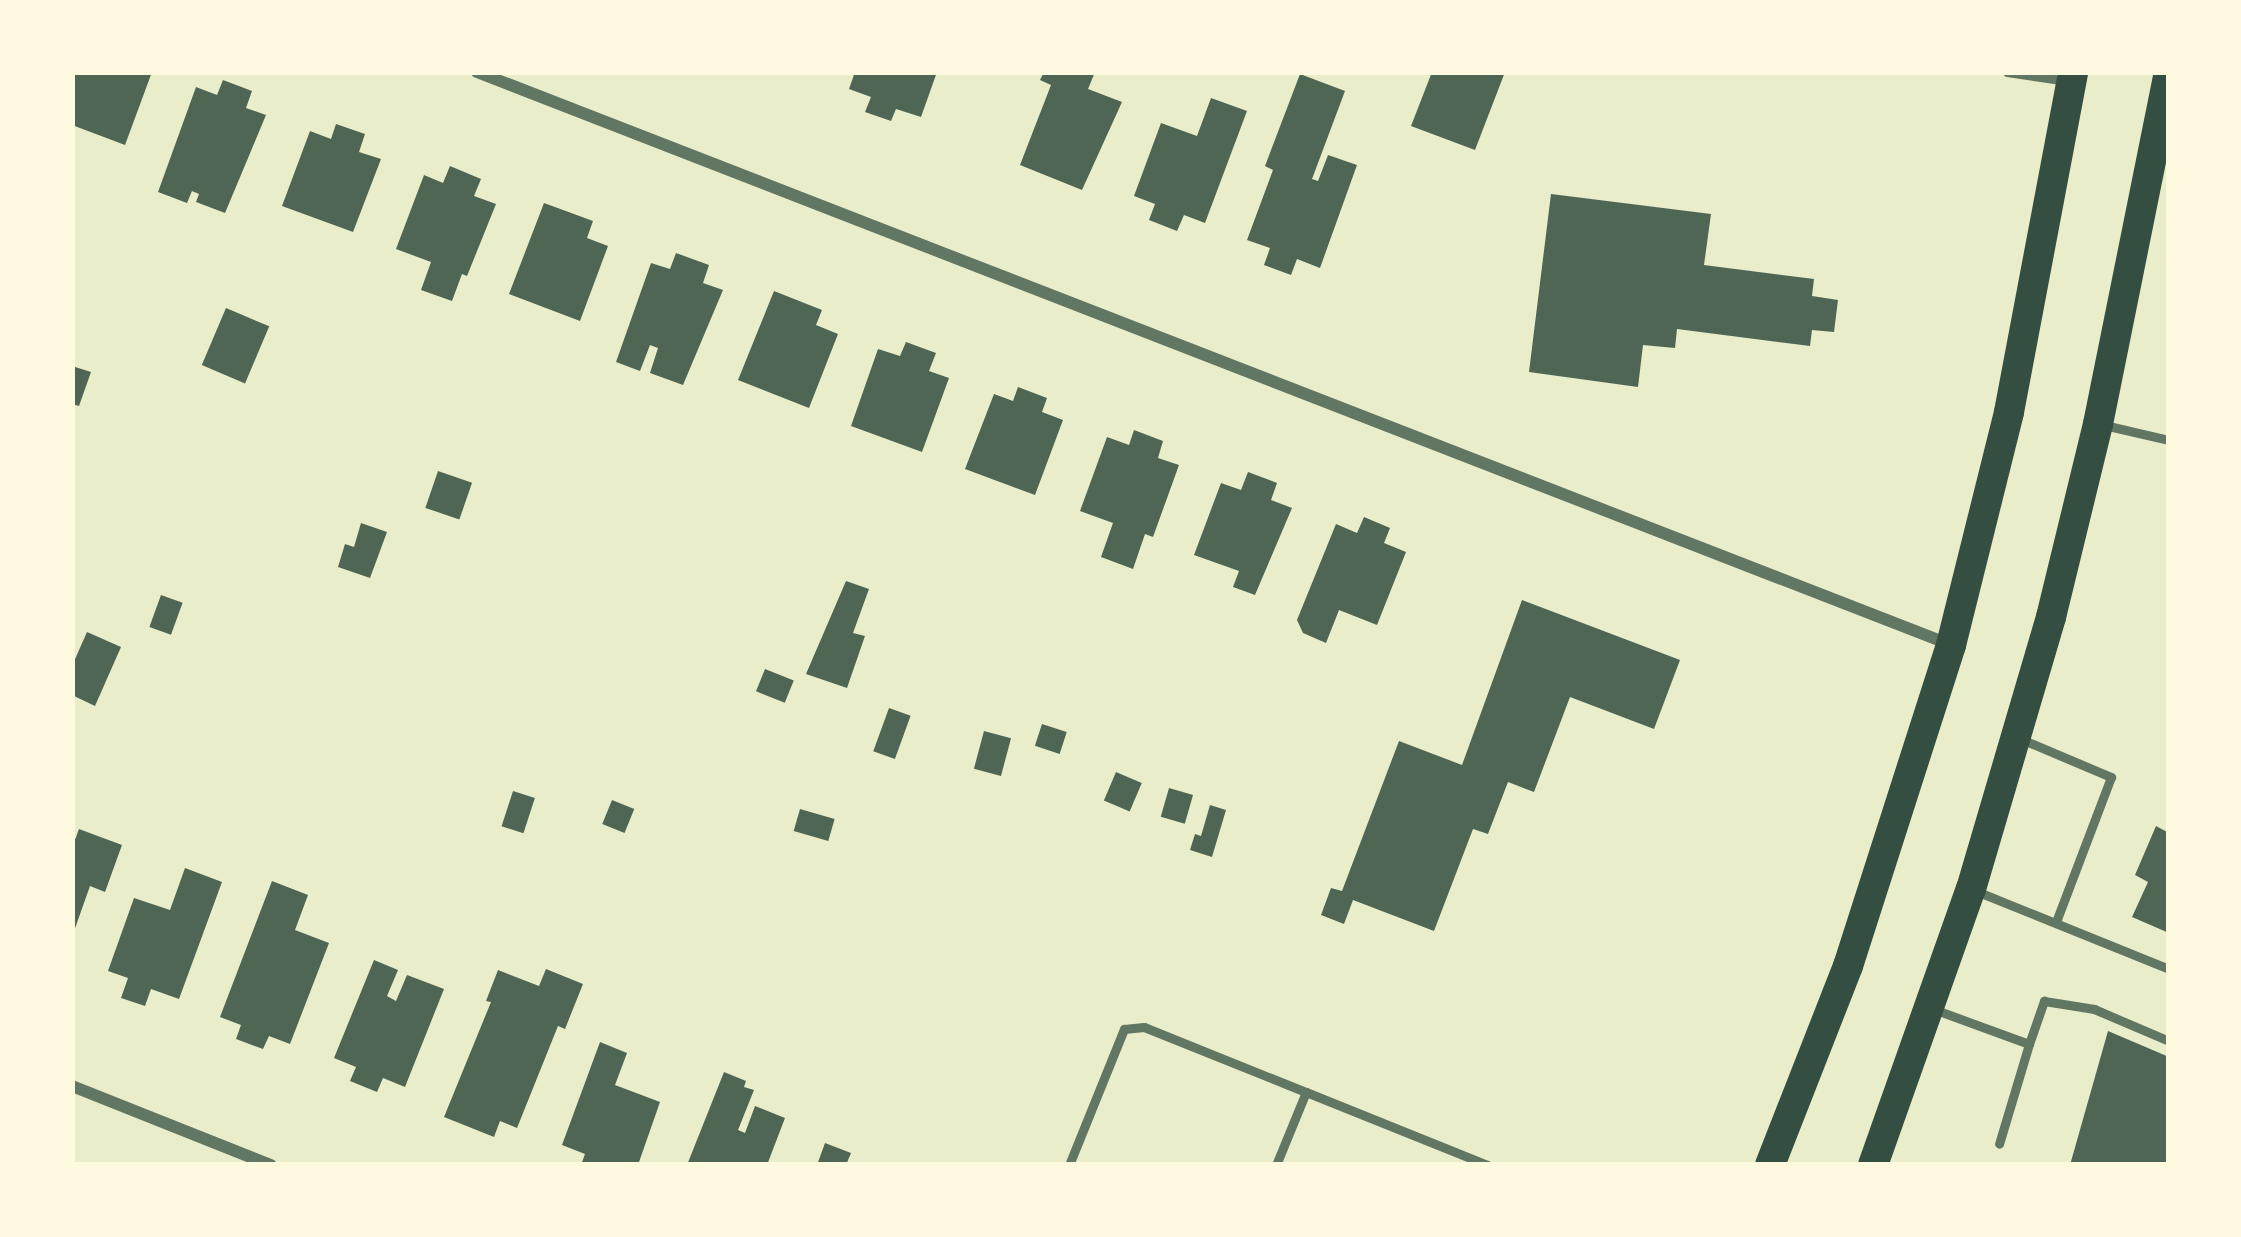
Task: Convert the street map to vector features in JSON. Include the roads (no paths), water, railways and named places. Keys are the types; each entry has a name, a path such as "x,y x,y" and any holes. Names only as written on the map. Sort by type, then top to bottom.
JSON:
{"main road":[{"path":"1873,1165 1931,1008 2017,738 2098,424 2169,72"},
{"path":"1770,1165 1848,966 1951,645 2009,412 2072,77"}],"street":[{"path":"477,72 1951,645"},
{"path":"72,1086 271,1165"}],"lane":[{"path":"2007,72 2072,77"},
{"path":"2098,424 2169,440"},
{"path":"2017,738 2111,777 2056,922"},
{"path":"1971,889 2169,969"},
{"path":"1999,1144 2044,1001 2094,1009 2169,1041"},
{"path":"1931,1008 2029,1044"},
{"path":"1069,1165 1124,1029 1144,1027 1488,1165"},
{"path":"1276,1165 1306,1092"}]}
